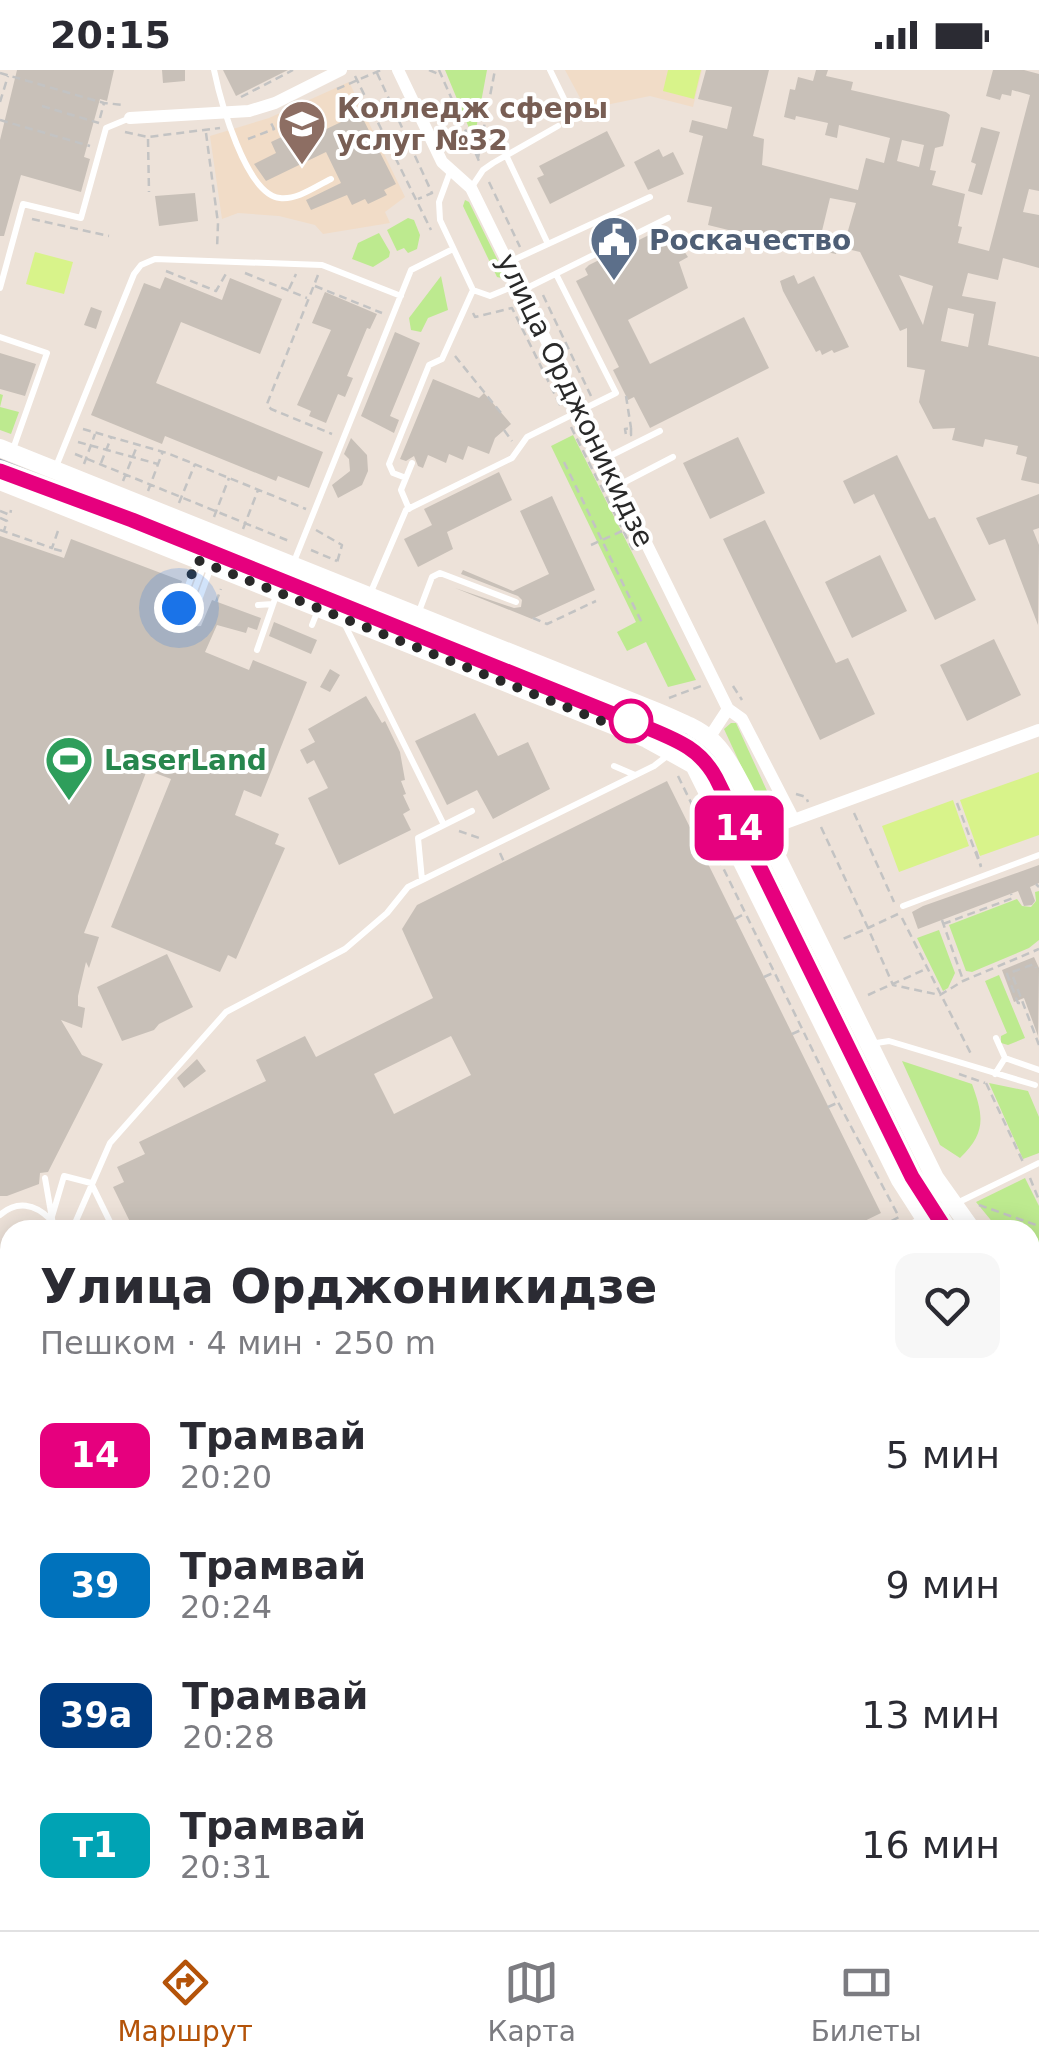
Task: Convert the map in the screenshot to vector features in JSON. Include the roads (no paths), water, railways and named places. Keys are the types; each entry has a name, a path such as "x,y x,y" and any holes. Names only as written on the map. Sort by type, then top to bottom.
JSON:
{"main road":[{"path":"6,450 710,736 725,754 935,1178 964,1220"},
{"path":"0,481 204,563 315,617 349,621 671,761 692,764 700,772 900,1180 925,1220"},
{"path":"349,621 369,596"}],"street":[{"path":"128,111 224,106 249,111 275,103 341,70"},
{"name":"улица Орджоникидзе","path":"398,70 442,162 472,188 520,288 588,407 605,458 728,709 742,718 794,820"},
{"path":"692,764 728,709"},
{"path":"734,842 1039,730"},
{"path":"934,1220 953,1205"}],"lane":[{"path":"214,70 236,142 256,180 276,198 293,198 331,179"},
{"path":"550,70 570,112"},
{"path":"0,288 22,204 81,218 106,128 128,111"},
{"path":"472,188 484,170 558,126"},
{"path":"506,155 548,244"},
{"path":"450,172 438,209 473,290 490,296 537,284 668,218"},
{"path":"508,263 650,196"},
{"path":"292,564 411,270 453,249"},
{"path":"54,470 134,274 144,263 155,259 322,265 400,296"},
{"path":"369,596 401,516 409,509 512,458 524,439 616,393 556,274"},
{"path":"406,478 393,472 389,464 429,365 441,361 473,290"},
{"path":"0,338 47,353 22,423 6,450"},
{"path":"22,423 32,426"},
{"path":"605,458 660,431"},
{"path":"618,486 672,457"},
{"path":"409,509 402,492 412,463"},
{"path":"204,563 183,620 204,563"},
{"path":"418,615 432,577 440,574 516,602"},
{"path":"258,604 275,598"},
{"path":"256,650 275,598"},
{"path":"349,621 374,689 444,826"},
{"path":"76,1220 110,1143 226,1012 345,949 386,913 408,887 671,761"},
{"path":"614,766 636,775"},
{"path":"422,880 418,838 472,811"},
{"path":"901,910 1039,855"},
{"path":"996,1038 1005,1058 1039,1070"},
{"path":"868,1044 889,1040 1035,1085"},
{"path":"996,1074 1005,1058"},
{"path":"953,1205 1039,1163"},
{"path":"51,1220 64,1176 90,1183 109,1220"},
{"path":"45,1178 51,1220"},
{"path":"12,1194 18,1205"},
{"path":"0,1215 18,1205 42,1210 51,1220"}],"tram line":[{"path":"0,460 686,735 703,747 724,774 919,1172 950,1220"},
{"name":"14","path":"0,471 132,520 695,750 708,762 912,1177 939,1220"}],"place":[{"name":"Колледж сферы услуг №32","path":"302,166"},
{"name":"Роскачество","path":"614,282"},
{"name":"LaserLand","path":"69,802"}]}
